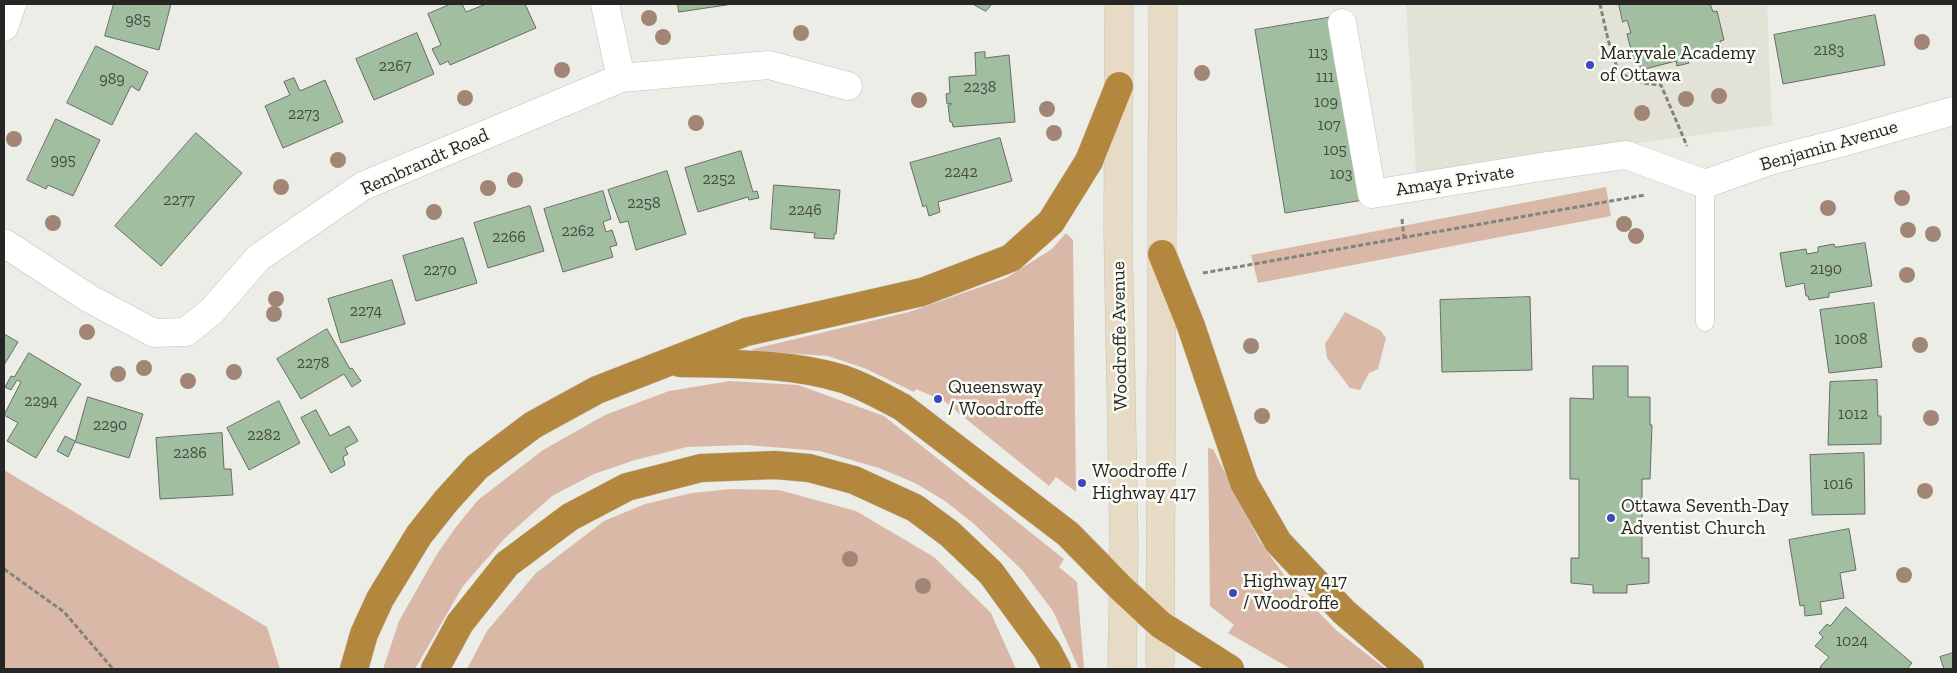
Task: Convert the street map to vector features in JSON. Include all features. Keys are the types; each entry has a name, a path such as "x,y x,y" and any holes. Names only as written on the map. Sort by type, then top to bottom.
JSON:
{"highway":[{"path":"354,669 364,634 380,599 419,535 446,501 477,467 533,425 597,390 668,362 746,332 922,292 1011,258 1051,222 1090,160 1119,86"},
{"path":"1162,254 1191,326 1244,483 1278,542 1344,612 1410,669"},
{"path":"668,362 770,366 796,369 844,379 873,391 902,407 1068,534 1123,590 1161,625 1230,669"},
{"path":"435,669 460,623 507,564 570,517 628,487 700,468 775,465 809,468 854,480 915,508 950,534 991,573 1047,650 1058,669"}],"main road":[{"name":"Woodroffe Avenue","path":"1119,4 1118,234 1123,590 1122,669"},
{"path":"1160,669 1163,4"}],"street":[{"path":"4,27 12,4"},
{"path":"605,4 621,78"},
{"name":"Amaya Private","path":"1342,23 1372,194 1626,155 1705,184"},
{"name":"Rembrandt Road","path":"4,243 90,300 154,333 186,332 212,311 258,258 363,186 621,78 770,65 848,86"},
{"name":"Benjamin Avenue","path":"1705,184 1769,161 1953,111"}],"lane":[{"path":"1705,184 1706,322"}],"path":[{"path":"1600,4 1619,70 1630,78 1647,84 1661,85 1705,184"},
{"path":"1162,254 1205,274 1652,193"},
{"path":"4,569 64,612 113,669"}],"shaded area":[{"name":"Maryvale Academy of Ottawa","path":"1406,4 1767,4 1772,125 1416,173"},
{"path":"1606,187 1611,216 1258,283 1251,255"},
{"path":"1066,233 1073,240 1076,492 1056,477 1049,486 944,401 916,389 914,392 864,368 828,356 753,351 753,349 909,312 1006,278 1052,249"},
{"path":"1345,312 1380,330 1386,338 1378,369 1369,373 1360,390 1350,388 1327,358 1325,344"},
{"path":"730,381 798,385 884,416 1064,559 1059,567 1077,582 1084,669 1079,669 1053,611 1022,570 973,523 945,501 915,483 879,468 820,451 746,445 687,447 635,460 594,474 552,496 506,537 463,586 415,669 383,669 399,621 437,554 478,500 543,450 605,415 669,391"},
{"path":"1208,448 1213,449 1259,540 1289,582 1337,631 1386,669 1291,669 1228,633 1234,625 1210,606"},
{"path":"4,470 267,627 280,669 4,669"},
{"path":"731,489 779,490 856,511 934,557 991,613 1016,669 467,669 487,631 536,573 604,521 645,504 692,493"}],"building":[{"path":"114,4 171,4 159,50 105,36"},
{"path":"451,4 462,4 466,12 486,4 525,4 536,28 450,65 448,61 440,65 432,49 441,45 428,14"},
{"path":"678,4 733,4 679,12"},
{"path":"973,4 992,4 986,11"},
{"path":"1619,4 1710,4 1713,12 1717,11 1724,40 1720,41 1722,49 1687,58 1689,63 1677,66 1676,61 1641,70 1639,63 1635,65 1627,34 1631,33 1627,20 1623,22"},
{"path":"1875,15 1885,65 1783,84 1774,35"},
{"path":"1333,17 1363,200 1285,213 1255,30"},
{"path":"417,33 434,74 374,100 356,59"},
{"path":"96,46 148,72 139,91 131,86 112,125 67,103"},
{"path":"985,52 985,58 1009,55 1015,122 953,127 952,122 950,122 948,105 951,105 951,103 947,104 946,94 950,93 949,77 976,75 975,53"},
{"path":"294,78 300,91 325,80 343,122 283,148 265,106 290,95 284,82"},
{"path":"56,119 100,140 73,196 48,185 46,189 27,180"},
{"path":"196,133 242,173 161,266 115,226"},
{"path":"1000,138 1012,181 938,202 940,212 929,216 926,205 923,207 910,163"},
{"path":"741,151 753,192 757,191 759,198 749,200 748,197 698,212 685,168"},
{"path":"667,171 686,234 636,250 628,221 620,223 608,190"},
{"path":"774,185 840,190 834,239 814,238 815,233 771,229"},
{"path":"603,191 611,219 603,222 606,232 612,230 617,245 610,247 613,257 563,272 544,209"},
{"path":"530,206 544,251 488,268 474,223"},
{"path":"463,238 477,283 416,301 403,256"},
{"path":"1865,243 1872,286 1829,293 1829,297 1809,300 1808,296 1806,296 1804,283 1786,287 1780,253 1806,249 1807,254 1818,252 1818,247 1834,244 1835,247"},
{"path":"392,280 405,324 341,343 328,299"},
{"path":"1530,297 1532,370 1442,372 1440,300"},
{"path":"1874,303 1882,367 1829,373 1820,310"},
{"path":"327,329 350,369 352,368 361,381 352,387 344,374 301,399 277,359"},
{"path":"4,334 18,342 4,365"},
{"path":"29,353 81,384 36,458 7,441 18,423 4,415 21,382 17,380 11,390 5,387 11,376 14,377"},
{"name":"Ottawa Seventh-Day Adventist Church","path":"1593,366 1628,366 1628,397 1650,397 1650,425 1652,425 1650,479 1642,479 1642,558 1649,558 1649,583 1627,585 1627,593 1593,593 1593,585 1571,583 1571,558 1579,558 1579,479 1570,479 1570,398 1593,399"},
{"path":"1877,380 1878,416 1881,416 1881,444 1828,445 1830,382"},
{"path":"88,397 143,414 129,458 75,442 68,457 57,451 65,436 75,441"},
{"path":"279,401 300,443 249,470 227,428"},
{"path":"316,410 330,436 349,426 358,441 345,448 348,454 343,457 345,465 331,473 301,418"},
{"path":"222,433 224,469 231,469 233,495 160,499 156,438"},
{"path":"1864,453 1865,514 1812,515 1810,455"},
{"path":"1849,529 1856,570 1840,573 1844,598 1820,602 1822,614 1805,616 1804,605 1800,606 1789,540"},
{"path":"1846,607 1912,663 1907,669 1822,669 1820,667 1829,657 1815,646 1823,637 1819,633 1827,624 1830,626"},
{"path":"1953,653 1953,669 1944,669 1940,657"}],"place":[{"name":"Maryvale Academy of Ottawa","path":"1590,65"},
{"name":"Queensway / Woodroffe","path":"938,399"},
{"name":"Woodroffe / Highway 417","path":"1082,483"},
{"name":"Ottawa Seventh-Day Adventist Church","path":"1611,518"},
{"name":"Highway 417 / Woodroffe","path":"1233,593"}]}
